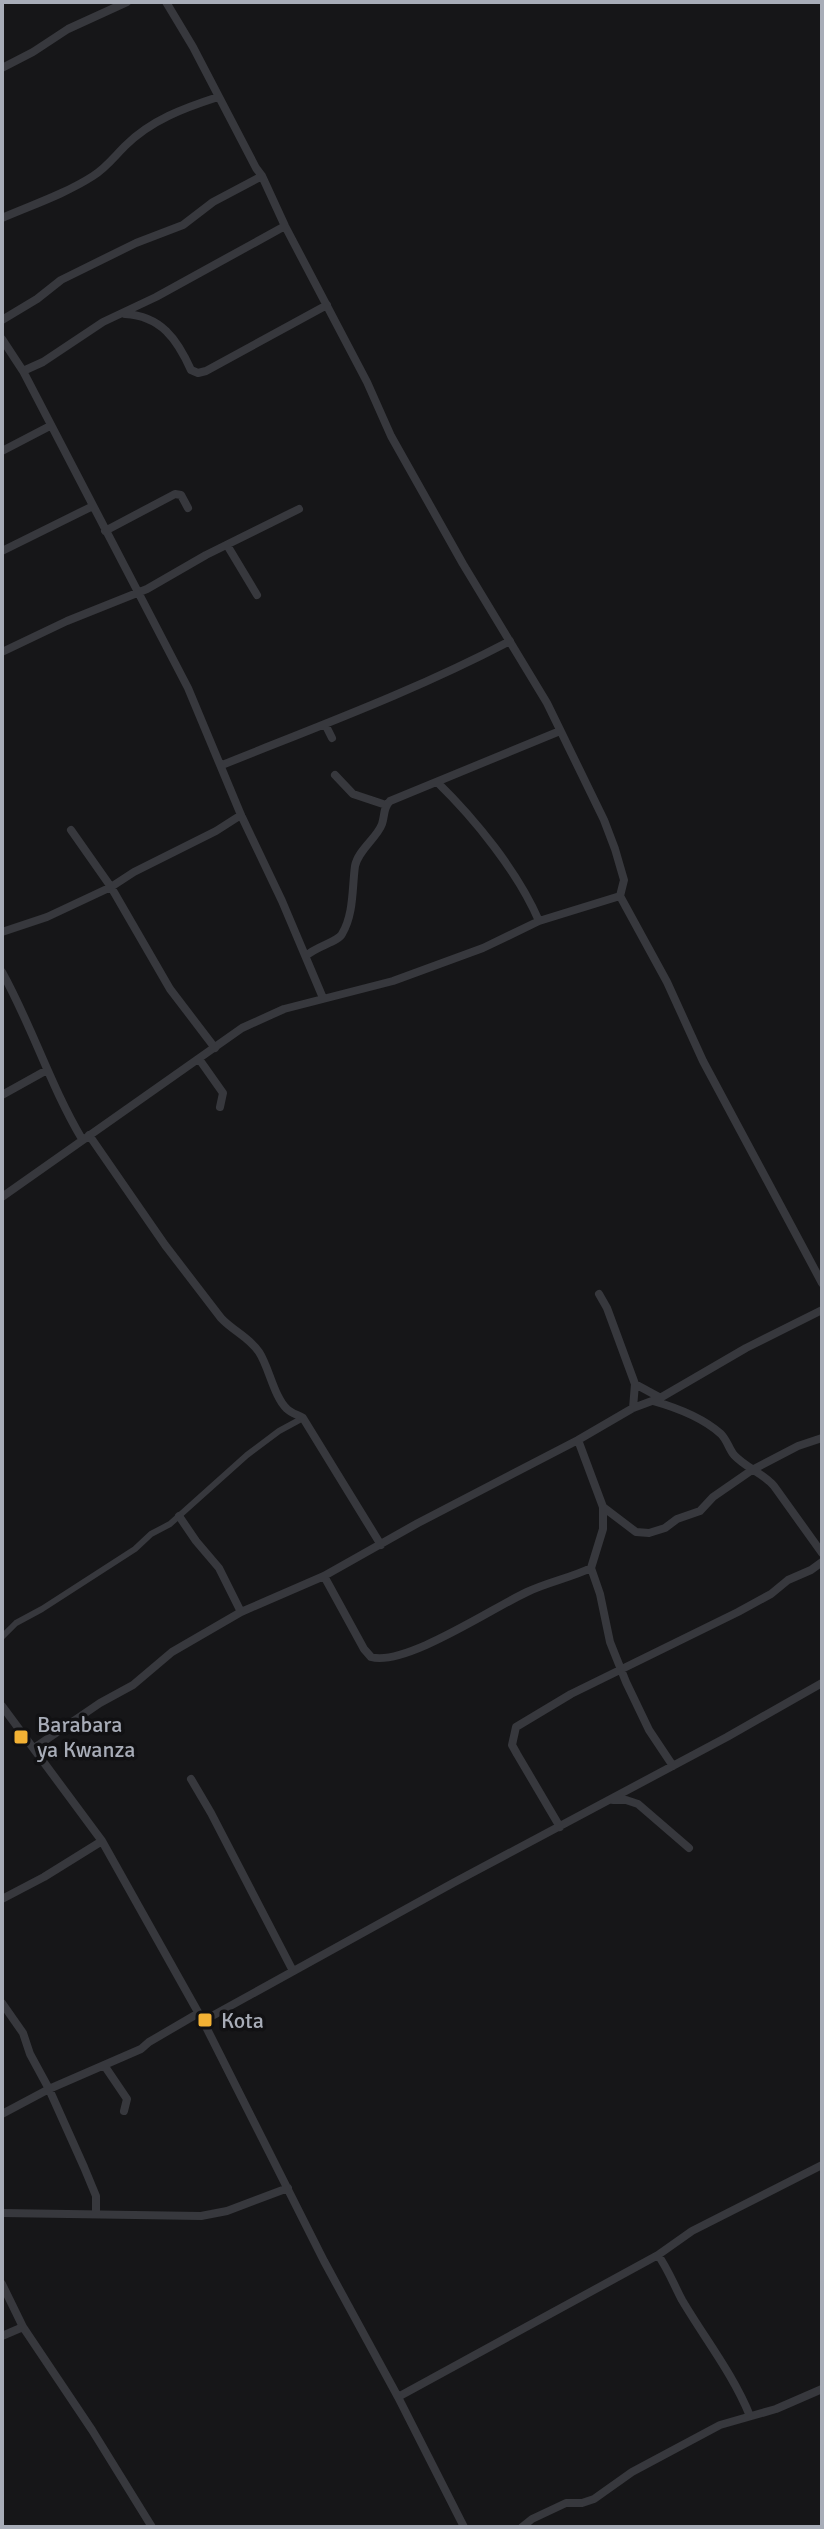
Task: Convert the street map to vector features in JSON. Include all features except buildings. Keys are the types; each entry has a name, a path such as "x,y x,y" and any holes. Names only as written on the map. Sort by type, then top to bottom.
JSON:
{"street":[{"path":"2,68 68,29 127,2"},
{"path":"166,2 262,176 367,382 391,436 463,564 547,703 615,849 624,880 620,896 667,982 703,1061 822,1283"},
{"path":"2,218 92,177 113,161 133,139 158,121 218,97"},
{"path":"2,320 61,280 136,243 183,225 213,202 262,176"},
{"path":"23,371 43,362 103,322 285,226"},
{"path":"123,313 158,323 166,330 191,370 198,373 327,305"},
{"path":"2,339 5,351 23,371 188,688 323,998"},
{"path":"2,451 50,426"},
{"path":"105,531 178,494 188,508"},
{"path":"2,551 93,506"},
{"path":"2,652 138,592 299,509"},
{"path":"227,545 257,595"},
{"path":"222,765 458,668 510,641"},
{"path":"325,724 332,738"},
{"path":"306,956 316,947 342,935 352,901 355,866 370,838 382,825 386,805 394,798 560,731"},
{"path":"335,775 353,794 386,805"},
{"path":"437,782 473,820 520,886 539,921"},
{"path":"2,932 47,917 111,887 241,815"},
{"path":"71,830 111,887 170,989 215,1048"},
{"path":"2,1197 242,1028 284,1009 393,981 483,948 539,921 620,896"},
{"path":"2,972 47,1070 86,1137 221,1318 258,1350 286,1409 303,1418 381,1545"},
{"path":"199,1059 223,1093 220,1107"},
{"path":"2,1095 47,1070"},
{"path":"599,1294 635,1384 633,1408"},
{"path":"34,1748 100,1703 133,1685 172,1652 241,1612 324,1576 633,1408 822,1310"},
{"path":"635,1384 655,1399 702,1420 724,1437 733,1454 774,1486 822,1553"},
{"path":"2,1637 16,1623 170,1524 247,1455 303,1418"},
{"path":"603,1507 636,1532 649,1533 665,1528 677,1519 700,1511 713,1497 752,1470 798,1446 822,1438"},
{"path":"578,1440 603,1507 603,1529 591,1568 610,1642 649,1730 673,1766"},
{"path":"179,1516 219,1568 241,1612"},
{"path":"560,1827 512,1745 516,1727 621,1669 727,1618 822,1562"},
{"path":"324,1576 364,1649 371,1657 391,1659 488,1615 526,1592 591,1568"},
{"path":"2,2114 49,2089 141,2049 149,2042 293,1971 822,1683"},
{"path":"2,1706 102,1841 200,2018 464,2527"},
{"path":"191,1779 293,1971"},
{"path":"608,1800 638,1804 689,1848"},
{"path":"2,1899 102,1841"},
{"path":"2,2003 23,2033 30,2054 49,2089 96,2196 96,2214"},
{"path":"104,2065 127,2099 124,2111"},
{"path":"398,2397 658,2255 692,2231 822,2165"},
{"path":"2,2213 201,2216 227,2211 288,2188"},
{"path":"658,2255 682,2300 741,2394 750,2416"},
{"path":"2,2284 23,2327 152,2527"},
{"path":"2,2336 23,2327"},
{"path":"522,2527 566,2503 594,2499 632,2472 720,2425 776,2409 822,2389"}],"place":[{"name":"Barabara ya Kwanza","path":"21,1737"},
{"name":"Kota","path":"205,2020"}]}
